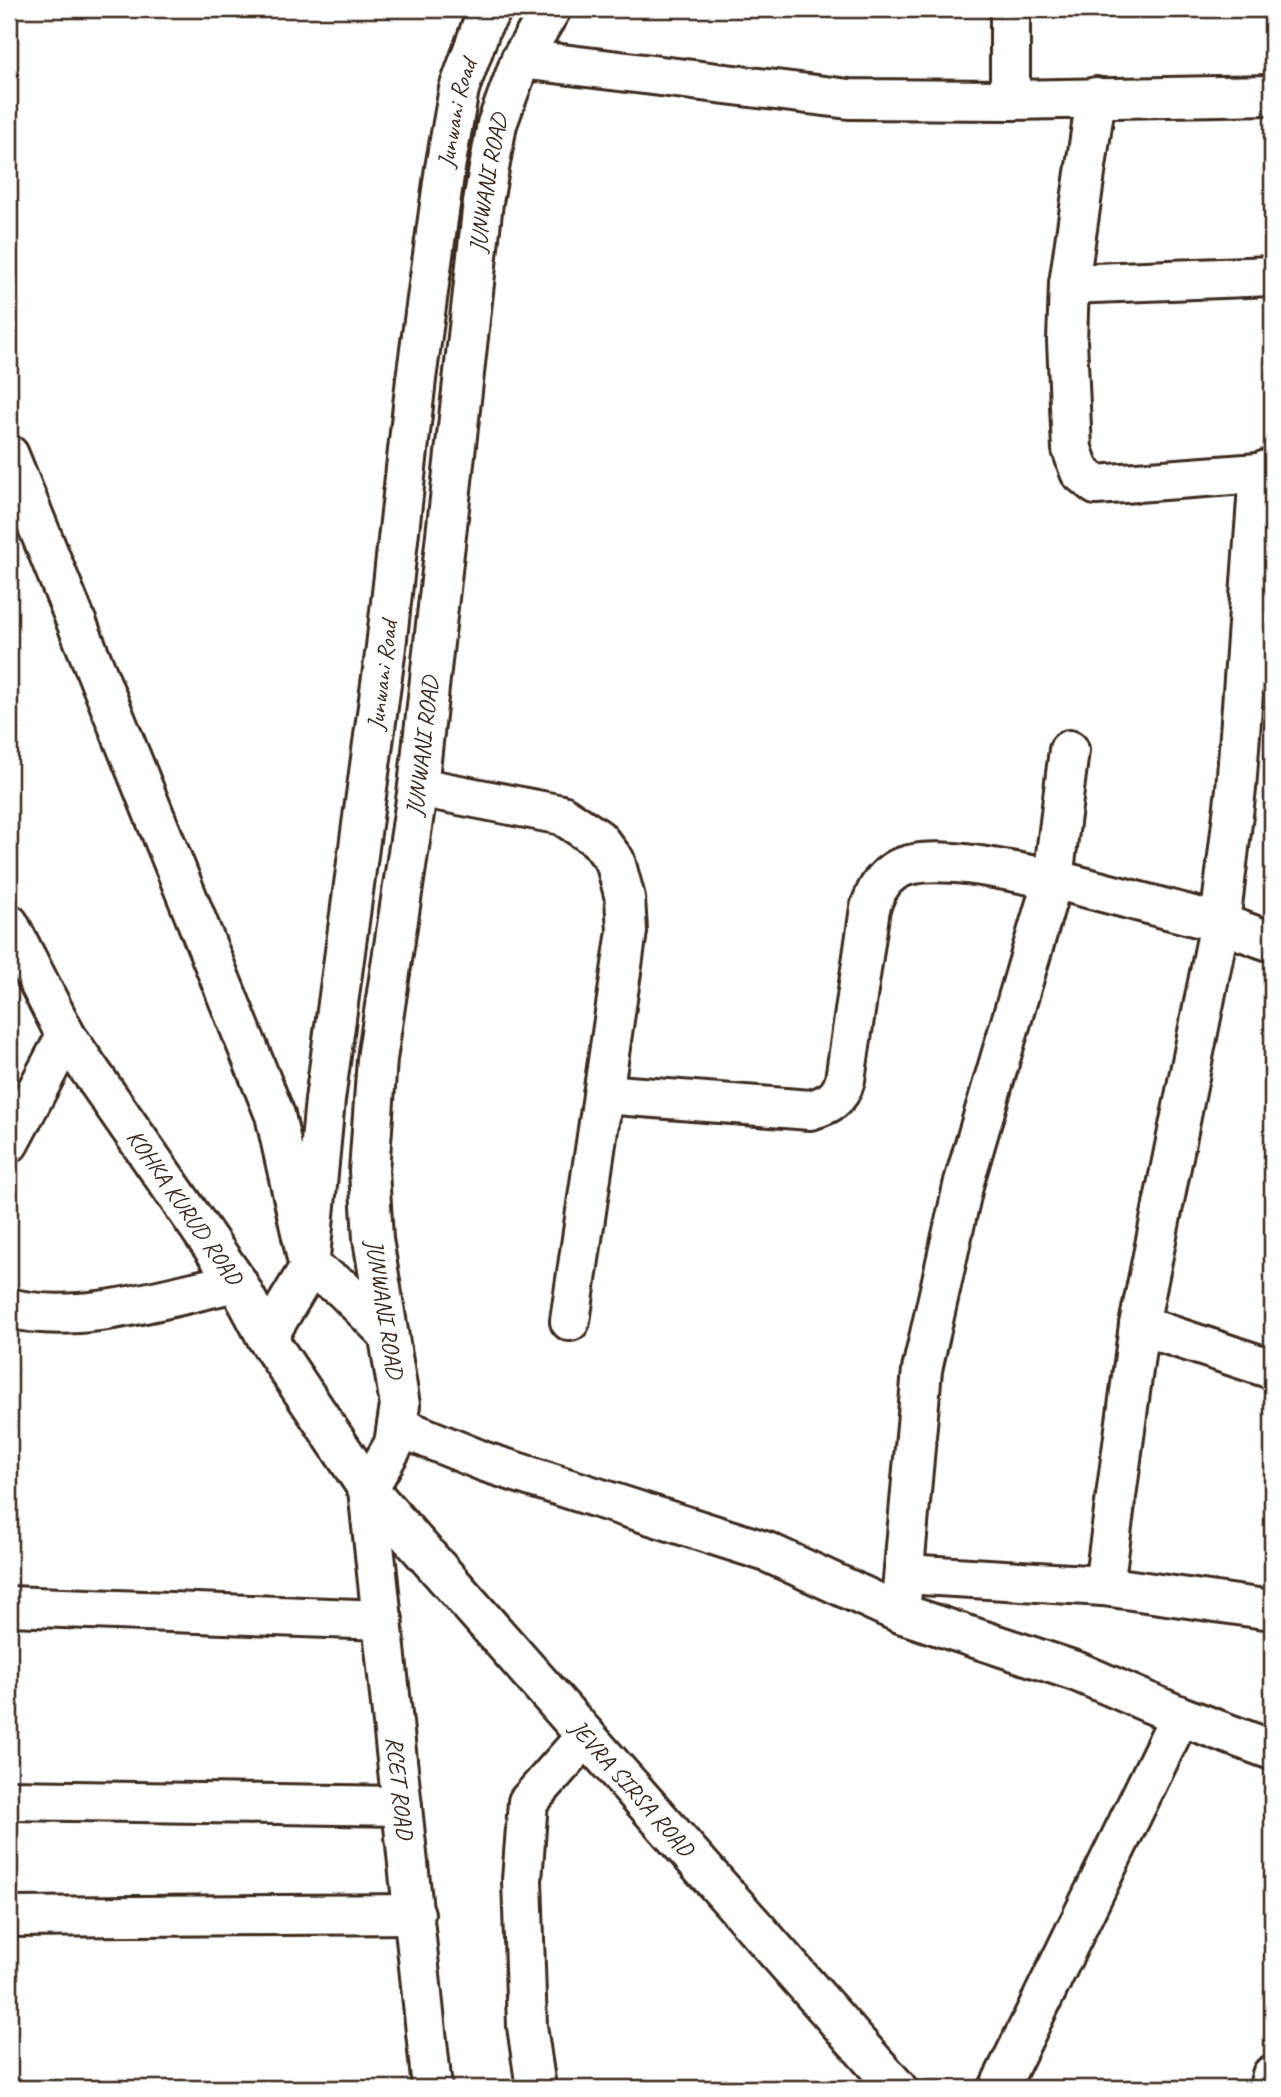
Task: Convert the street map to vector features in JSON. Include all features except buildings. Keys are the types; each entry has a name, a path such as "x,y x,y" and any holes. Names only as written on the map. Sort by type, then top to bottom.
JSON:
{"street":[{"name":"Junwani Road","path":"267,1338 309,1268 325,1100 386,647 416,379 444,168 459,89 482,25 492,9"},
{"name":"JUNWANI ROAD","path":"368,1489 394,1444 400,1405 373,1239 369,1171 377,1059 418,787 483,202 497,124 521,59 551,9"},
{"path":"1010,9 1010,100"},
{"path":"521,59 849,99 1010,100 1272,95"},
{"path":"1096,97 1069,284 1067,352 1072,449 1080,472 1096,485 1266,471 1263,564 1220,923 1139,1325 1104,1586"},
{"path":"1069,284 1272,276"},
{"path":"9,455 275,1115 309,1268 342,1288 388,1334"},
{"path":"900,1613 922,1370 964,1182 1053,879 1069,750"},
{"path":"418,787 562,815 598,839 615,861 625,898 627,931 570,1321"},
{"path":"603,1094 810,1110 835,1100 843,1090 870,908 877,887 892,872 905,866 935,861 1053,879 1220,923 1272,942"},
{"name":"KOHKA KURUD ROAD","path":"9,924 66,1036 237,1282 267,1338 368,1489"},
{"path":"9,1143 66,1036"},
{"path":"9,1308 63,1315 98,1312 237,1282"},
{"path":"1139,1325 1272,1369"},
{"path":"397,1426 485,1462 767,1552 900,1613 1078,1672 1180,1716 1272,1750"},
{"name":"RCET ROAD","path":"368,1489 432,2088"},
{"name":"JEVRA SIRSA ROAD","path":"368,1489 897,2088"},
{"path":"904,1574 1104,1586 1272,1610"},
{"path":"9,1606 383,1620"},
{"path":"999,2088 1180,1716"},
{"path":"536,2088 527,2026 522,1880 528,1802 586,1736"},
{"path":"9,1800 402,1806"},
{"path":"9,1917 415,1914"},
{"path":"1269,2088 1272,2075"}]}
